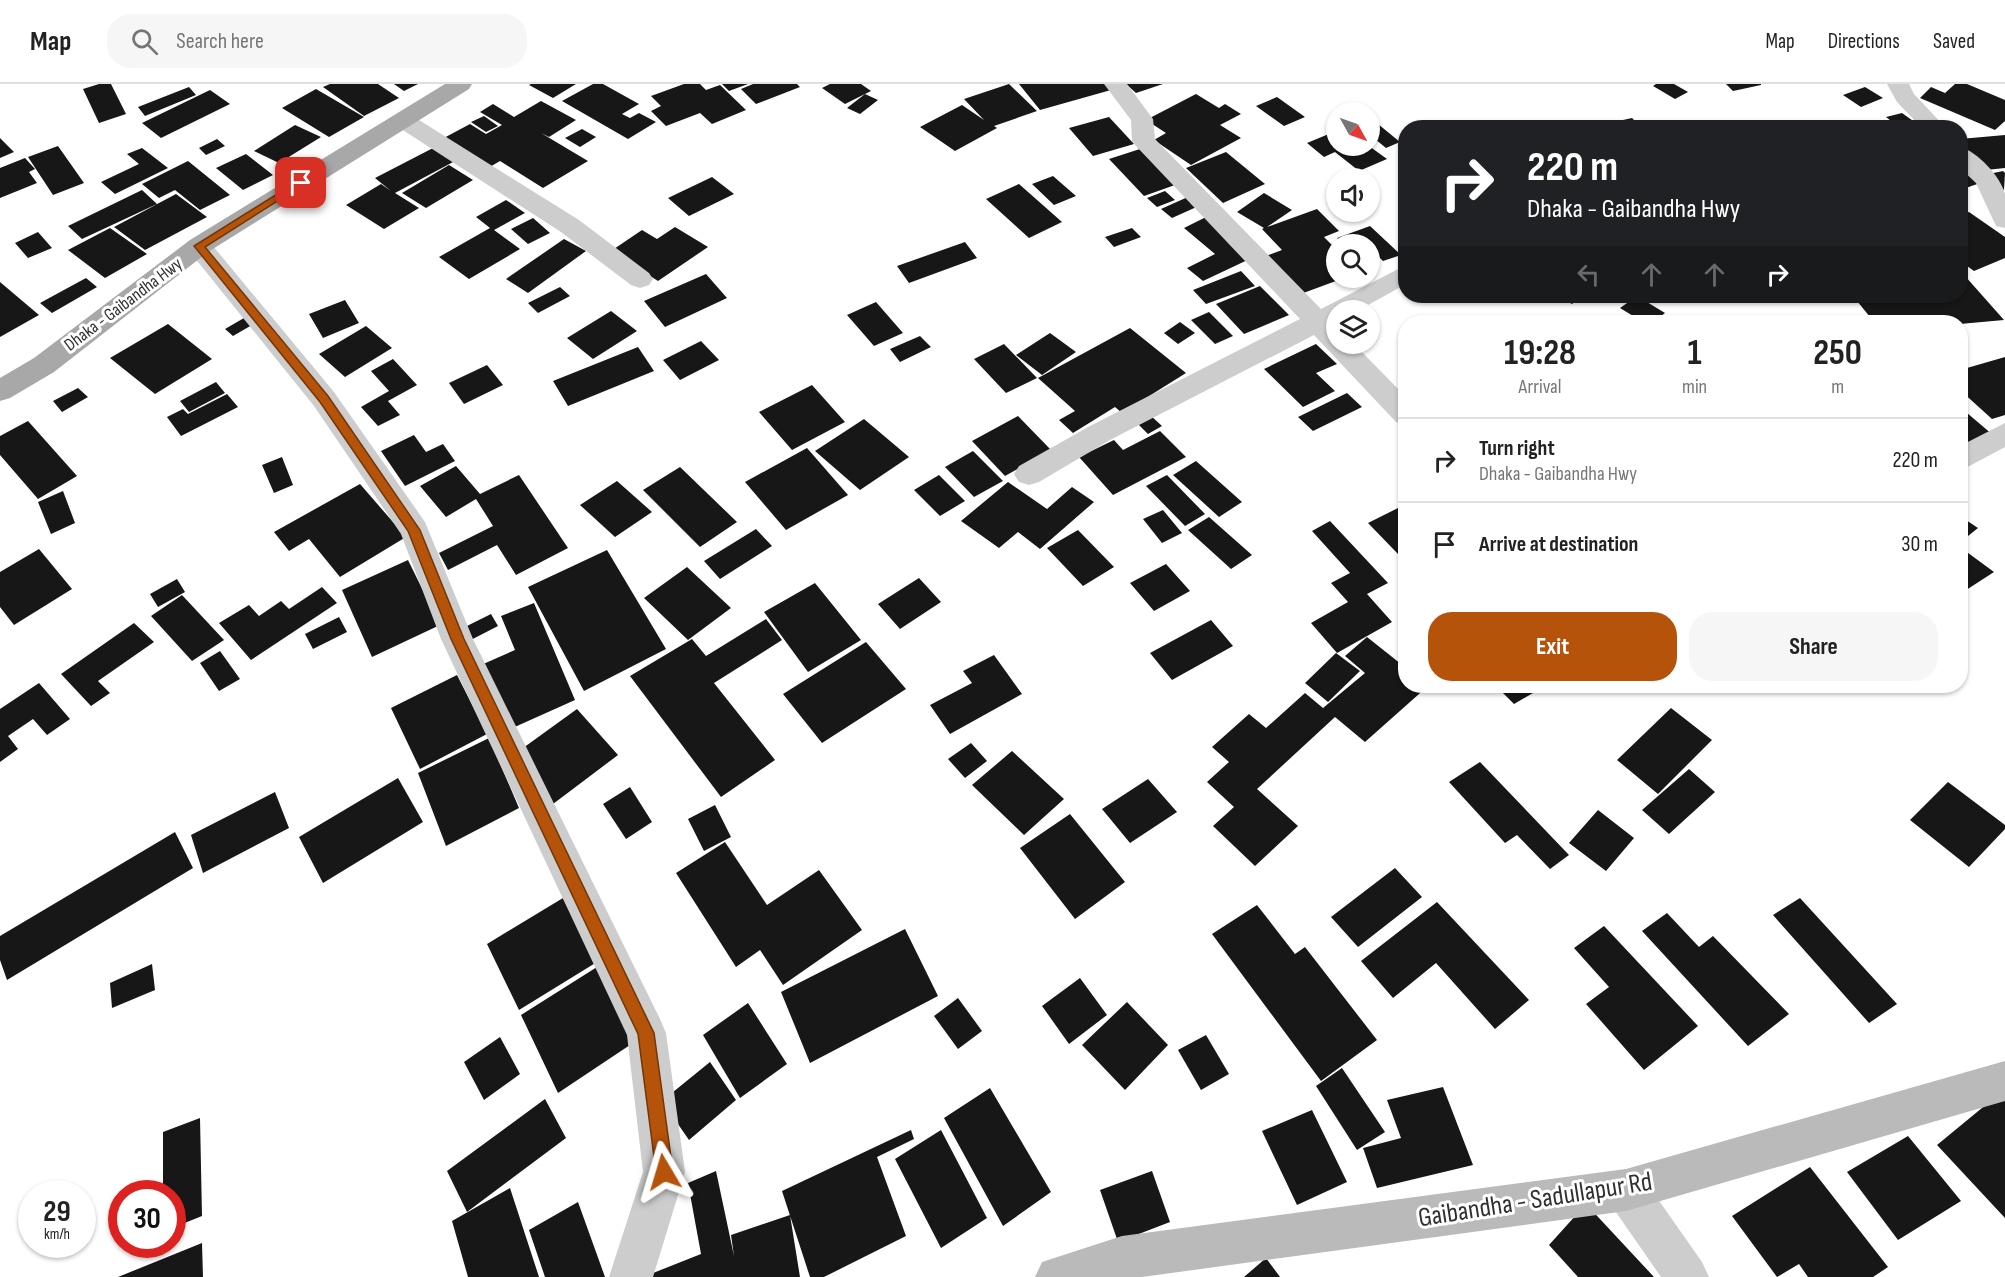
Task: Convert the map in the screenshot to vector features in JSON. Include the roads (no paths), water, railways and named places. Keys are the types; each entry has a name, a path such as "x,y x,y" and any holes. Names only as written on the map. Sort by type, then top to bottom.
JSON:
{"main road":[{"name":"Dhaka - Gaibandha Hwy","path":"0,391 44,365 199,246 461,84"},
{"name":"Gaibandha - Sadullapur Rd","path":"1057,1277 1122,1258 1626,1190 2005,1081"}],"street":[{"path":"1115,84 1142,119 1144,141 1326,318"},
{"path":"1898,84 1905,96 1928,120"},
{"path":"403,120 570,226 640,279"},
{"path":"1968,162 1986,180 2005,220"},
{"path":"199,246 324,399 414,530 457,639 646,1033 664,1172 631,1277"},
{"path":"1369,300 1398,279"},
{"path":"1029,474 1100,433 1326,330"},
{"path":"1357,354 1398,405"},
{"path":"1968,455 2005,434"},
{"path":"1626,1190 1687,1277"}]}
